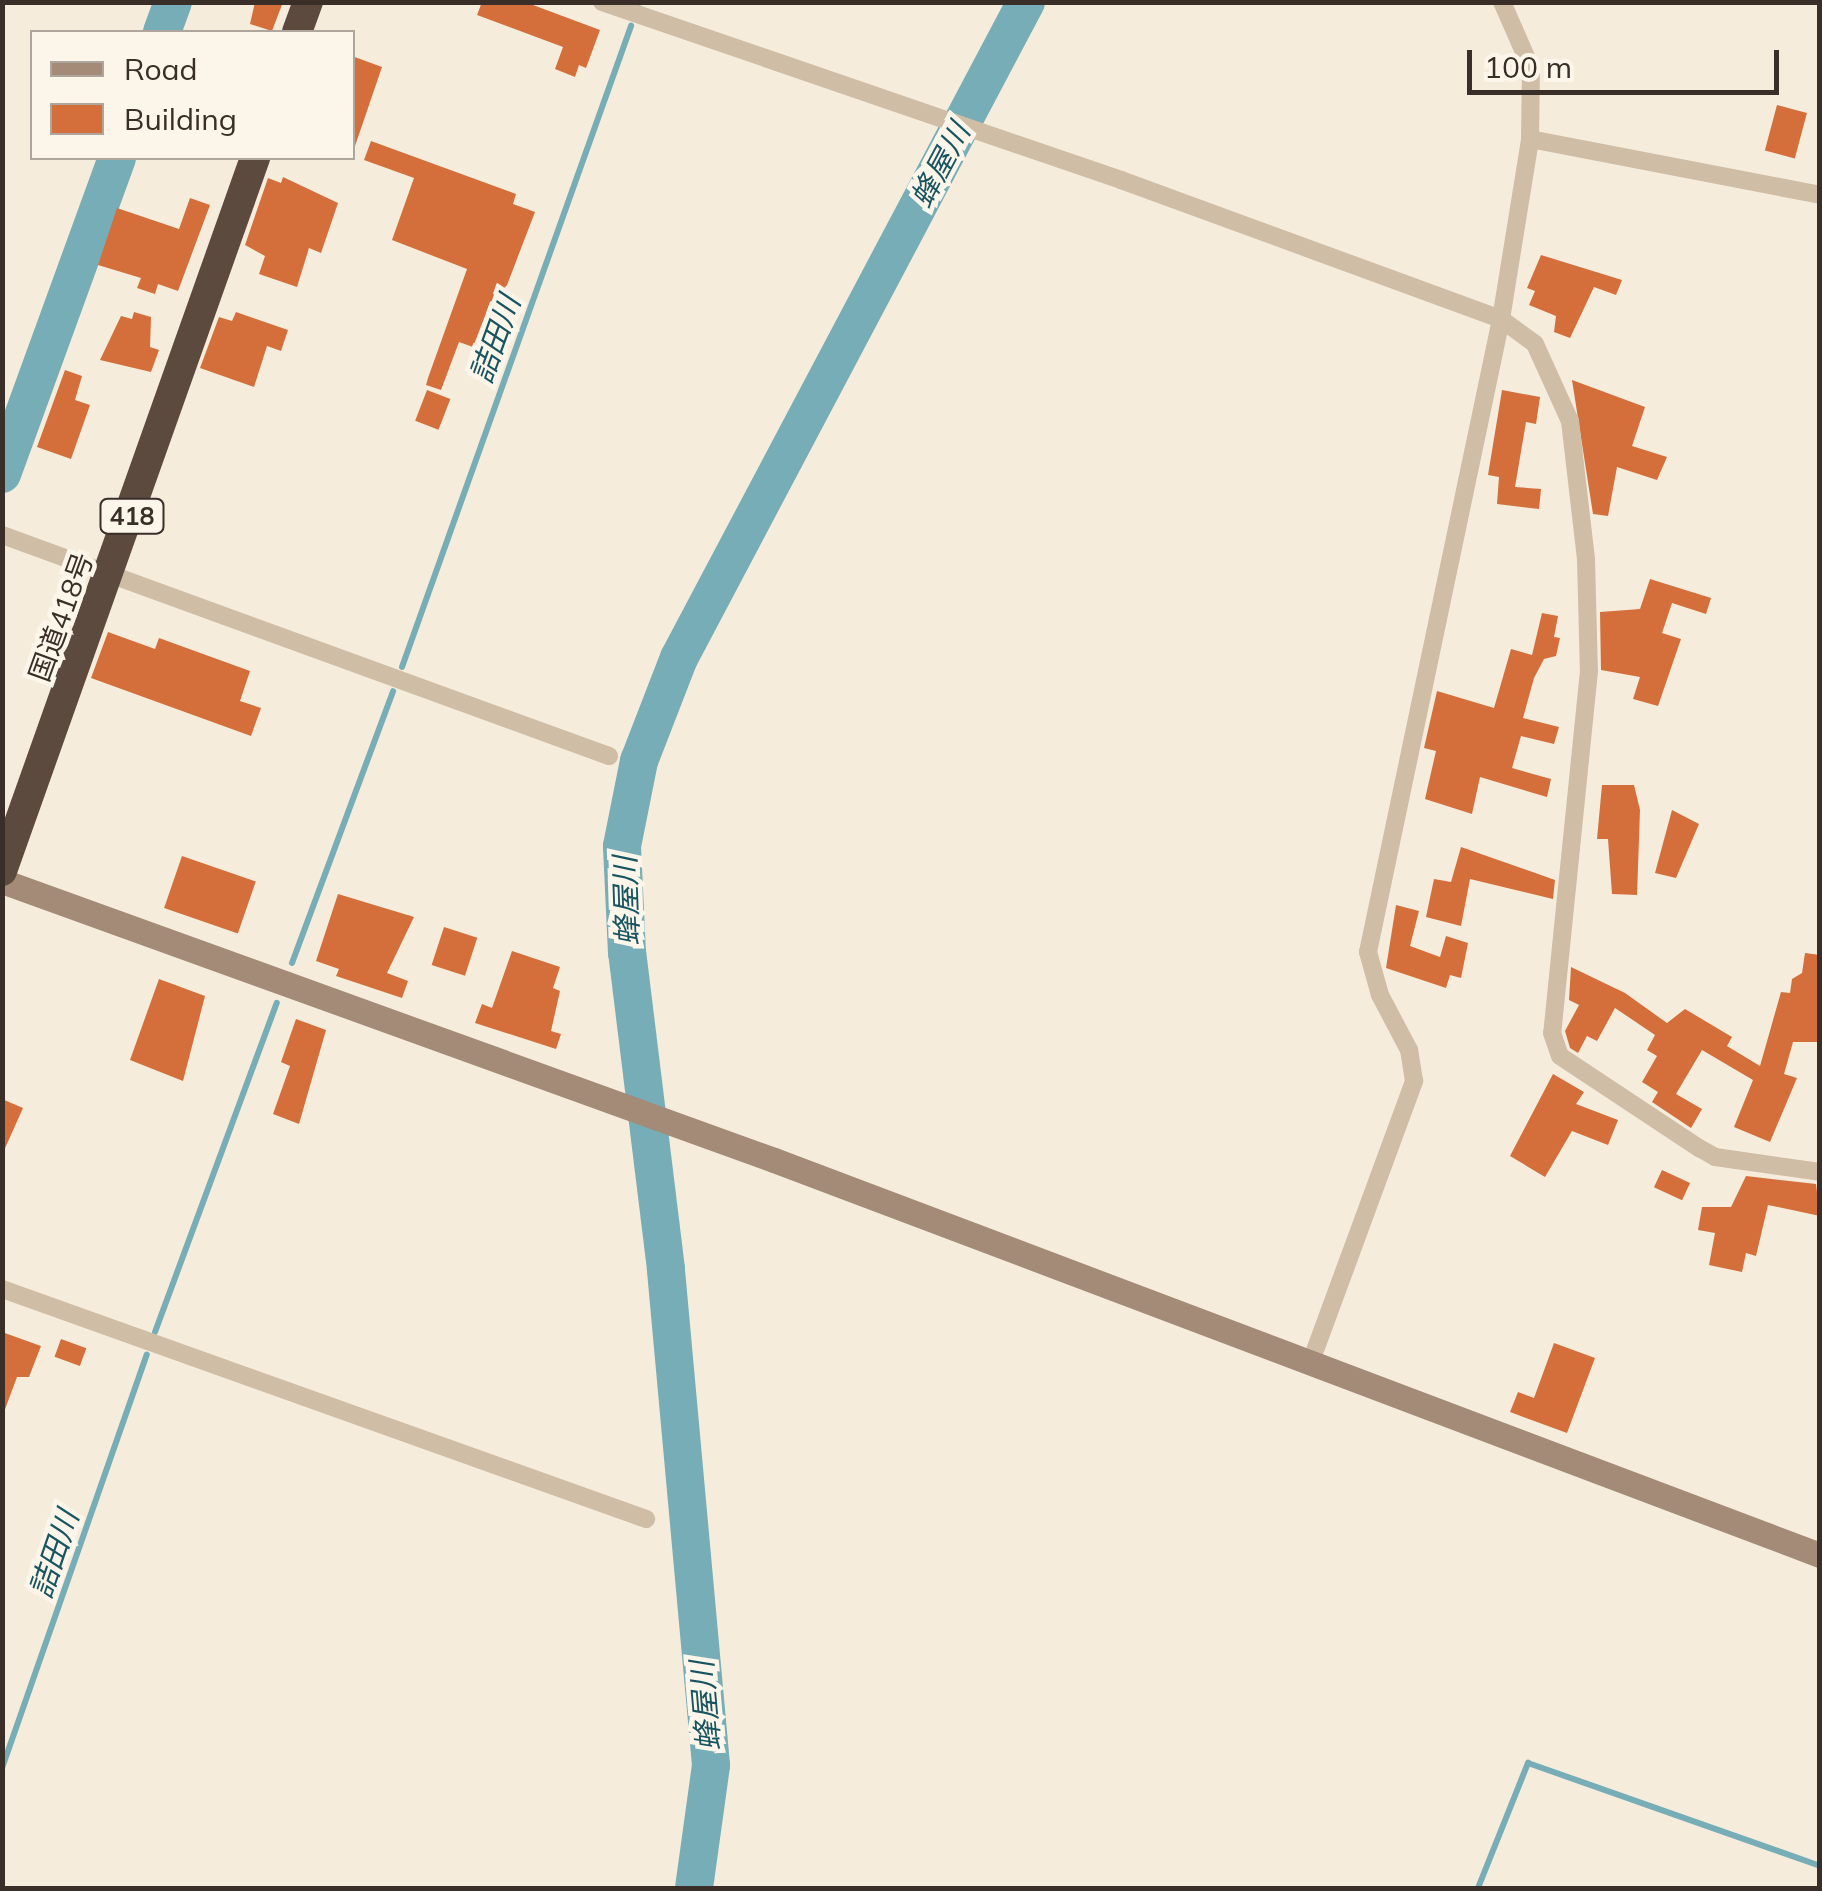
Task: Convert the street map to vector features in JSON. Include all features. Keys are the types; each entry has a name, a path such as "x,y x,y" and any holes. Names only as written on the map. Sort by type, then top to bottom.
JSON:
{"highway":[{"path":"298,30 308,2"},
{"name":"国道418号","path":"2,871 112,573 253,160"}],"street":[{"path":"602,2 989,133 1501,319 1535,344 1560,389 1570,421 1586,560 1589,672 1550,1012 1560,1056 1716,1157 1820,1172"},
{"path":"1310,1364 1414,1081 1410,1050 1380,995 1368,952 1501,319 1530,139 1531,68 1502,2"},
{"path":"1530,139 1820,195"},
{"path":"2,534 609,756"},
{"path":"2,881 676,1126 1820,1555"},
{"path":"2,1289 646,1520"}],"building":[{"path":"255,2 283,2 272,30 250,24"},
{"path":"482,2 525,2 600,30 586,68 579,65 575,77 555,69 563,47 477,15"},
{"path":"355,57 382,67 355,146"},
{"path":"1777,105 1807,113 1795,158 1765,150"},
{"path":"371,141 516,194 513,204 535,212 507,285 490,303 473,347 459,342 441,390 426,385 467,269 392,240 414,178 364,160"},
{"path":"283,177 338,203 321,253 309,248 297,287 259,274 265,256 245,245 268,178 281,183"},
{"path":"190,198 210,205 178,291 158,284 155,294 137,288 141,278 98,265 117,208 179,229"},
{"path":"1541,255 1622,280 1616,295 1594,287 1570,338 1554,332 1556,316 1529,305 1535,291 1527,288"},
{"path":"134,312 151,317 150,347 159,350 151,372 100,360 121,316 132,319"},
{"path":"236,312 288,330 281,351 267,346 254,387 200,368 219,317 232,321"},
{"path":"65,370 82,376 75,400 90,405 71,459 37,447"},
{"path":"1572,380 1645,407 1632,446 1667,457 1657,480 1617,467 1608,516 1593,514"},
{"path":"427,390 450,399 439,430 415,421"},
{"path":"1502,390 1540,397 1536,424 1526,422 1515,487 1541,489 1539,509 1497,504 1499,477 1488,475"},
{"path":"1650,579 1711,598 1706,614 1672,603 1662,633 1681,639 1658,706 1633,699 1640,677 1601,670 1600,612 1640,609"},
{"path":"1542,613 1558,616 1554,637 1560,638 1556,656 1544,659 1534,678 1523,718 1559,727 1554,744 1521,736 1512,768 1551,779 1547,797 1480,777 1472,814 1425,799 1436,751 1424,748 1437,691 1494,708 1511,649 1532,655"},
{"path":"108,632 155,649 159,638 250,671 240,701 261,708 251,736 91,678"},
{"path":"1602,785 1634,785 1640,810 1637,895 1612,894 1608,839 1597,839"},
{"path":"1672,810 1699,824 1676,878 1655,873"},
{"path":"1461,847 1555,880 1553,899 1470,879 1461,926 1426,917 1434,879 1451,882"},
{"path":"182,856 256,881 238,933 164,908"},
{"path":"338,894 414,917 387,973 408,981 402,998 336,976 339,969 316,961"},
{"path":"1396,905 1419,911 1410,946 1440,957 1446,936 1468,943 1461,978 1450,975 1446,988 1386,968"},
{"path":"444,927 477,938 465,976 432,965"},
{"path":"512,951 560,967 553,988 560,991 551,1031 561,1034 556,1049 475,1023 482,1004 492,1008"},
{"path":"1805,953 1820,955 1820,1042 1793,1042 1784,1074 1797,1078 1770,1142 1734,1127 1753,1080 1702,1050 1676,1094 1702,1109 1691,1128 1652,1102 1658,1092 1642,1082 1657,1056 1647,1050 1655,1035 1615,1008 1597,1041 1587,1036 1578,1053 1570,1048 1565,1031 1579,1005 1569,1000 1571,967 1625,993 1667,1023 1685,1009 1732,1037 1727,1046 1760,1066 1781,992 1790,993 1792,979 1802,973"},
{"path":"159,979 205,996 183,1081 130,1060"},
{"path":"296,1019 326,1030 299,1124 273,1114 290,1066 281,1062"},
{"path":"1553,1074 1584,1092 1576,1104 1618,1120 1608,1145 1572,1131 1545,1177 1510,1156"},
{"path":"2,1099 23,1108 2,1155"},
{"path":"1662,1170 1690,1183 1682,1200 1654,1187"},
{"path":"1746,1176 1816,1184 1820,1216 1768,1205 1756,1256 1746,1253 1742,1272 1709,1265 1715,1233 1698,1230 1702,1207 1731,1207"},
{"path":"2,1332 41,1346 29,1377 17,1377 4,1412"},
{"path":"61,1339 86,1348 80,1366 55,1357"},
{"path":"1554,1343 1595,1358 1567,1433 1510,1412 1518,1392 1534,1398"}],"waterway":[{"path":"163,30 173,2"},
{"name":"蜂屋川","path":"694,1888 711,1765 666,1269 627,953 622,846 639,761 679,658 1026,2"},
{"name":"詰田川","path":"402,667 631,26"},
{"path":"2,474 116,160"},
{"name":"詰田川","path":"292,963 393,691"},
{"name":"詰田川","path":"155,1332 277,1003"},
{"name":"詰田川","path":"2,1768 147,1355"},
{"path":"1478,1888 1528,1763 1820,1866"}]}
